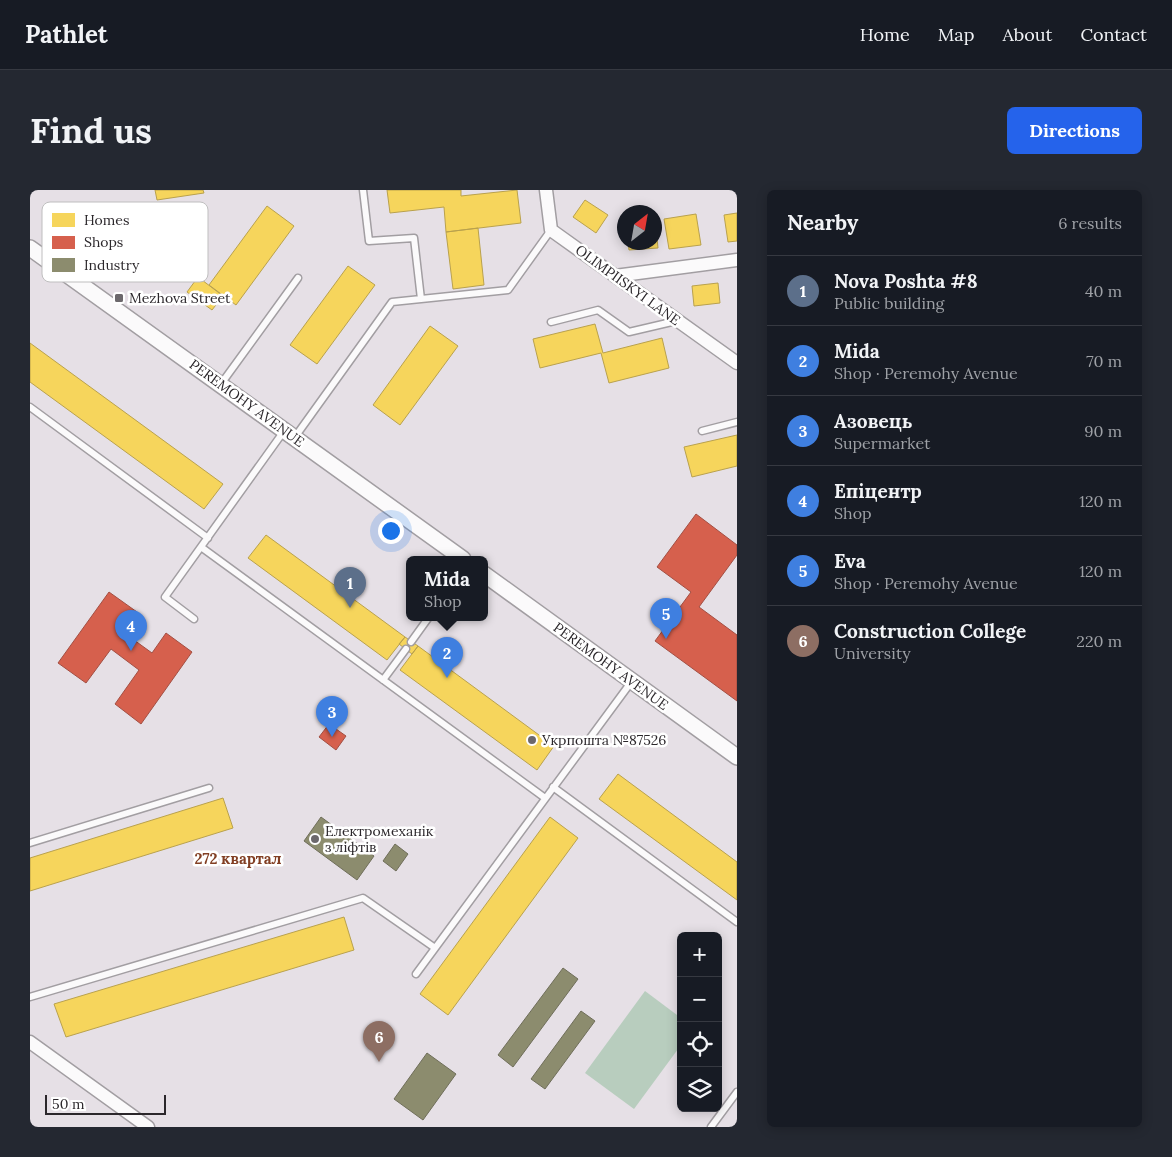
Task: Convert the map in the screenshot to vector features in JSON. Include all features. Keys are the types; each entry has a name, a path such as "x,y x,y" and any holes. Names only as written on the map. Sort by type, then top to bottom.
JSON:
{"street":[{"path":"546,190 551,230"},
{"name":"OLIMPIISKYI LANE","path":"551,230 737,363"},
{"name":"PEREMOHY AVENUE","path":"30,248 42,257"},
{"path":"614,276 737,260"},
{"name":"PEREMOHY AVENUE","path":"78,282 459,556"},
{"name":"PEREMOHY AVENUE","path":"488,577 737,757"},
{"path":"30,1042 148,1127"}],"lane":[{"path":"363,190 369,241 414,238 421,299"},
{"path":"194,619 165,598 201,547 392,302 508,290 551,230"},
{"path":"221,384 298,278"},
{"path":"551,322 598,310 629,332 677,320"},
{"path":"30,407 208,538"},
{"path":"702,431 737,422"},
{"path":"201,547 545,798"},
{"path":"411,642 427,621"},
{"path":"383,680 406,649"},
{"path":"416,974 632,681"},
{"path":"553,787 737,922"},
{"path":"30,843 209,788"},
{"path":"30,997 363,898 435,948"},
{"path":"711,1127 737,1092"}],"green space":[{"path":"645,991 677,1015 677,1050 634,1109 585,1073"}],"building: Homes":[{"path":"155,190 203,190 204,193 157,200"},
{"path":"387,190 461,190 461,196 517,190 521,223 446,232 444,207 390,213"},
{"path":"585,200 608,215 596,233 573,217"},
{"path":"267,206 294,226 236,305 209,285"},
{"path":"737,213 737,241 728,242 724,215"},
{"path":"696,214 701,245 669,249 664,219"},
{"path":"478,228 484,285 453,289 446,232"},
{"path":"348,266 375,285 317,364 290,345"},
{"path":"194,282 205,282 223,296 212,310 187,292"},
{"path":"718,283 720,303 694,306 692,286"},
{"path":"595,324 603,353 662,338 669,368 609,383 601,353 540,368 533,339"},
{"path":"430,326 458,346 400,425 373,405"},
{"path":"30,343 223,484 204,509 30,382"},
{"path":"737,435 737,466 692,477 684,447"},
{"path":"266,535 405,637 387,660 248,558"},
{"path":"405,637 418,646 412,654 399,644"},
{"path":"418,646 554,746 537,770 400,670"},
{"path":"618,774 737,862 737,900 599,799"},
{"path":"223,798 233,828 30,891 30,858"},
{"path":"550,817 578,838 448,1015 420,994"},
{"path":"344,917 354,950 66,1037 54,1004"}],"building: Shops":[{"path":"696,514 737,545 737,555 699,607 737,635 737,701 655,641 691,592 657,567"},
{"path":"109,592 137,612 123,632 152,653 166,633 192,652 141,724 115,704 139,670 111,649 86,683 58,663"},
{"path":"329,724 346,736 336,750 319,737"}],"building: Industry":[{"path":"321,817 374,856 357,880 304,841"},
{"path":"395,844 408,854 396,871 383,861"},
{"path":"563,968 578,979 513,1067 498,1055"},
{"path":"581,1011 595,1021 545,1089 531,1079"},
{"path":"427,1053 456,1074 423,1120 394,1099"}],"place":[{"name":"Mezhova Street","path":"119,298"},
{"name":"Nova Poshta #8","path":"350,608"},
{"name":"Eva","path":"666,639"},
{"name":"Епіцентр","path":"131,651"},
{"name":"Mida","path":"447,678"},
{"name":"Азовець","path":"332,737"},
{"name":"Укрпошта №87526","path":"532,740"},
{"name":"Електромеханік з ліфтів","path":"315,839"},
{"name":"Construction College","path":"379,1062"}],"district":[{"name":"272 квартал","path":"238,859"}]}
